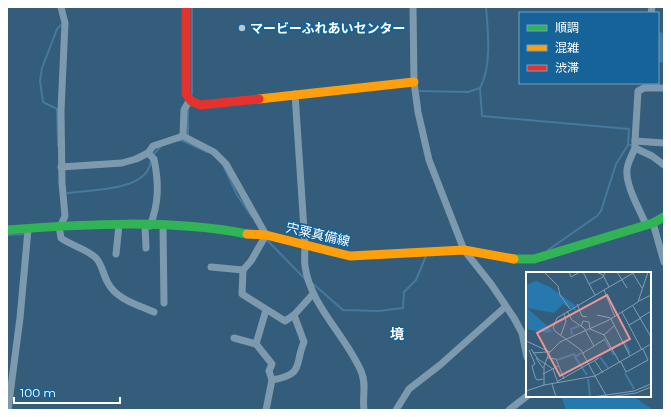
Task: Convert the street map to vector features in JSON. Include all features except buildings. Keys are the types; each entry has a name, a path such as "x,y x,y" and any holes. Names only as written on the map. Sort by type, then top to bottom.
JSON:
{"main road":[{"path":"186,7 186,94 189,101 200,105 414,82"},
{"name":"宍粟真備線","path":"7,230 28,230 60,225 163,226 225,230 256,236 266,235 350,256 464,250 519,260 534,259 650,224 664,217"}],"street":[{"path":"61,7 65,23 61,110 61,167 65,216 60,225 61,238 70,245 95,257 102,266 107,283 119,296 154,312"},
{"path":"413,7 414,82 418,112 429,160 464,250 491,284 514,318 522,333 526,352"},
{"path":"664,88 644,86 638,91 635,145 628,164 627,175 633,196 650,224 664,262"},
{"path":"295,94 305,245 305,266 313,294 361,371 365,385 362,400 364,410"},
{"path":"183,136 184,110 189,101"},
{"path":"61,167 122,163 136,159 148,153 153,146 183,136 214,152 226,164 266,235 251,261 243,270 242,294 285,321 294,315 313,294"},
{"path":"635,145 664,143"},
{"path":"635,145 664,166"},
{"path":"146,248 147,226 157,209 158,196 154,159 148,153"},
{"path":"116,254 119,225"},
{"path":"163,226 164,303"},
{"path":"8,410 20,318 28,230"},
{"path":"211,267 243,270"},
{"path":"396,410 409,389 440,365 506,307"},
{"path":"256,344 266,310"},
{"path":"272,380 285,378 295,372 300,363 301,348 304,342 294,315"},
{"path":"234,338 256,344 272,364 269,371 272,380 266,410"},
{"path":"509,410 526,397"}],"shaded area":[{"path":"659,32 664,33 664,63 659,62"},
{"path":"561,397 634,397 653,410 566,410"}],"waterway":[{"path":"192,7 192,94"},
{"path":"420,91 468,92 480,88 484,79 488,59 486,7"},
{"path":"58,146 57,109 43,102 40,81 42,68 57,29 62,24"},
{"path":"480,88 482,116 629,129 628,145"},
{"path":"188,110 188,135"},
{"path":"178,141 181,140 207,152"},
{"path":"548,250 597,216 601,211 616,164 628,145 633,145"},
{"path":"153,155 161,146"},
{"path":"68,193 118,187 131,183 141,177 148,169 151,158"},
{"path":"222,163 237,195 252,217"},
{"path":"7,235 25,234"},
{"path":"266,239 305,279"},
{"path":"312,283 343,310 379,311 403,308 404,292 416,280 426,256"}],"traffic: fast":[{"path":"514,259 534,259 653,223 664,217"},
{"path":"7,230 127,224 188,226 247,234"}],"traffic: slow":[{"path":"259,99 414,82"},
{"path":"247,234 266,235 350,256 464,250 514,259"}],"traffic: jam":[{"path":"186,7 186,94 191,101 200,105 259,99"}],"place":[{"name":"マービーふれあいセンター","path":"242,28"}],"district":[{"name":"境","path":"397,334"}]}
